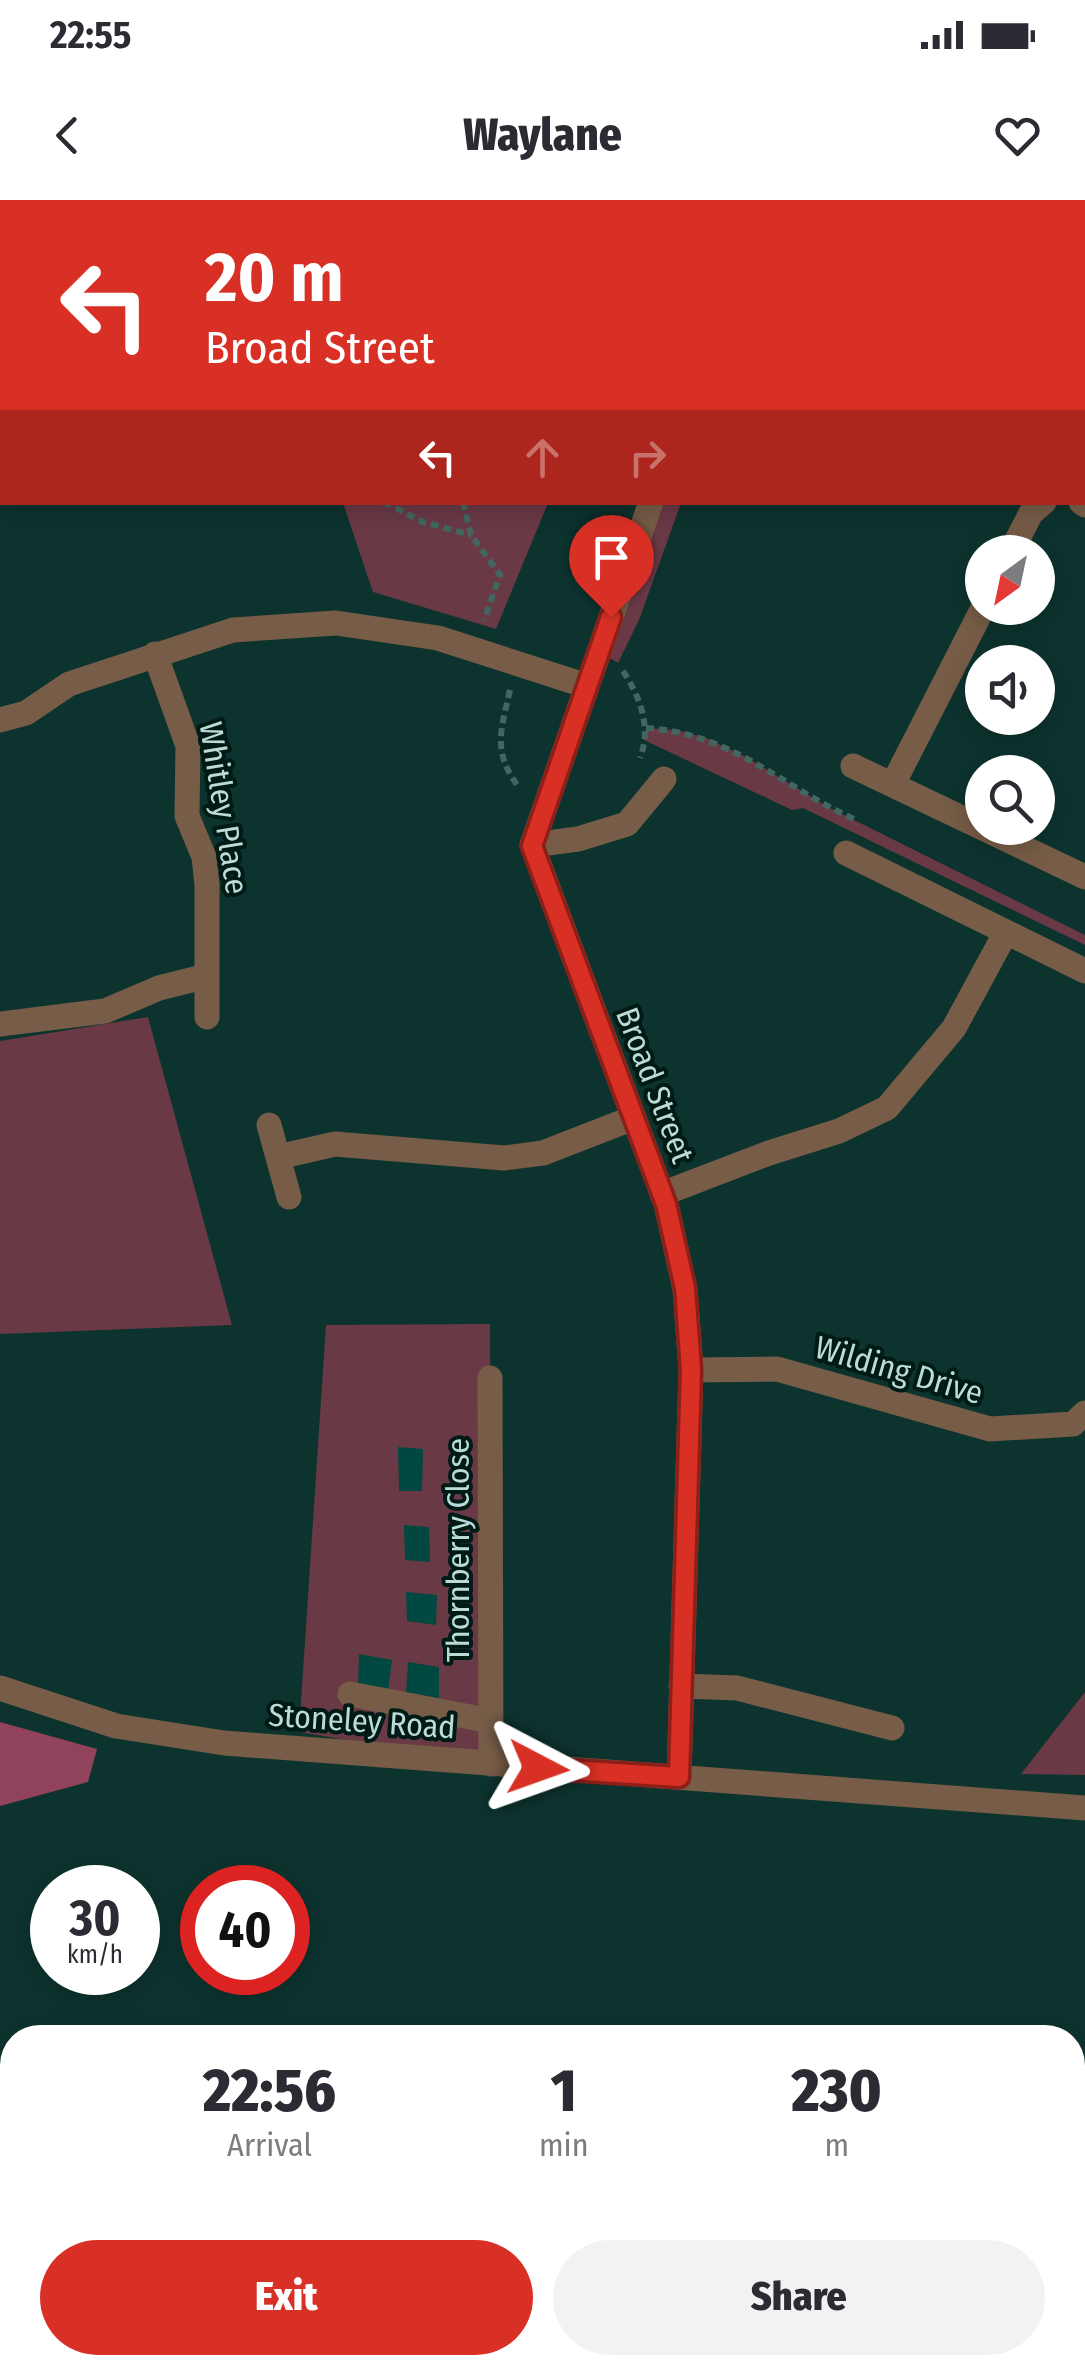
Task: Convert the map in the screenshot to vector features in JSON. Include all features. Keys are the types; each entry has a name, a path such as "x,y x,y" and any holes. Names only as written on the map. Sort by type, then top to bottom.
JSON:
{"street":[{"path":"650,505 532,846 578,839 627,824 664,779"},
{"path":"1020,535 1031,513 1040,505"},
{"path":"0,720 26,713 69,684 232,630 336,623 438,638 587,686"},
{"path":"893,784 974,625"},
{"name":"Whitley Place","path":"155,654 188,746 187,816 204,857 207,1017"},
{"path":"853,766 1085,876"},
{"name":"Broad Street","path":"532,846 662,1194 685,1288 691,1370 679,1777"},
{"path":"846,853 1085,971"},
{"path":"662,1194 839,1131 887,1108 954,1028 1006,932"},
{"path":"0,1024 105,1012 159,988 207,976"},
{"path":"278,1158 335,1144 504,1158 543,1152 633,1118"},
{"path":"269,1125 289,1197"},
{"name":"Wilding Drive","path":"691,1370 776,1370 990,1429 1073,1424 1085,1412"},
{"name":"Thornberry Close","path":"490,1378 491,1764"},
{"path":"681,1686 737,1688 892,1728"},
{"name":"Stoneley Road","path":"0,1688 116,1726 224,1743 1085,1808"},
{"name":"Thornberry Close","path":"350,1694 490,1721"}],"path":[{"path":"390,505 423,522 471,535"},
{"path":"464,505 471,535 500,575 473,649"}],"shaded area":[{"path":"344,505 547,505 496,629 373,592"},
{"path":"650,505 680,505 639,620 618,663 599,652"},
{"path":"646,728 677,730 706,738 746,757 828,807 1085,935 1085,945 803,808 792,810 644,740"},
{"path":"148,1017 232,1325 0,1334 0,1041"},
{"path":"490,1324 491,1764 299,1732 326,1325"},
{"path":"1085,1692 1085,1775 1021,1774"},
{"path":"0,1722 97,1749 88,1782 0,1806"}],"building":[{"path":"398,1447 423,1449 422,1491 399,1491"},
{"path":"404,1525 429,1527 430,1562 405,1560"},
{"path":"406,1592 437,1595 436,1625 407,1621"},
{"path":"359,1654 392,1660 388,1692 358,1686"},
{"path":"408,1662 439,1667 439,1699 406,1693"}],"route":[{"path":"538,1768 679,1777 691,1370 685,1288 666,1204 532,846 611,617"}]}
